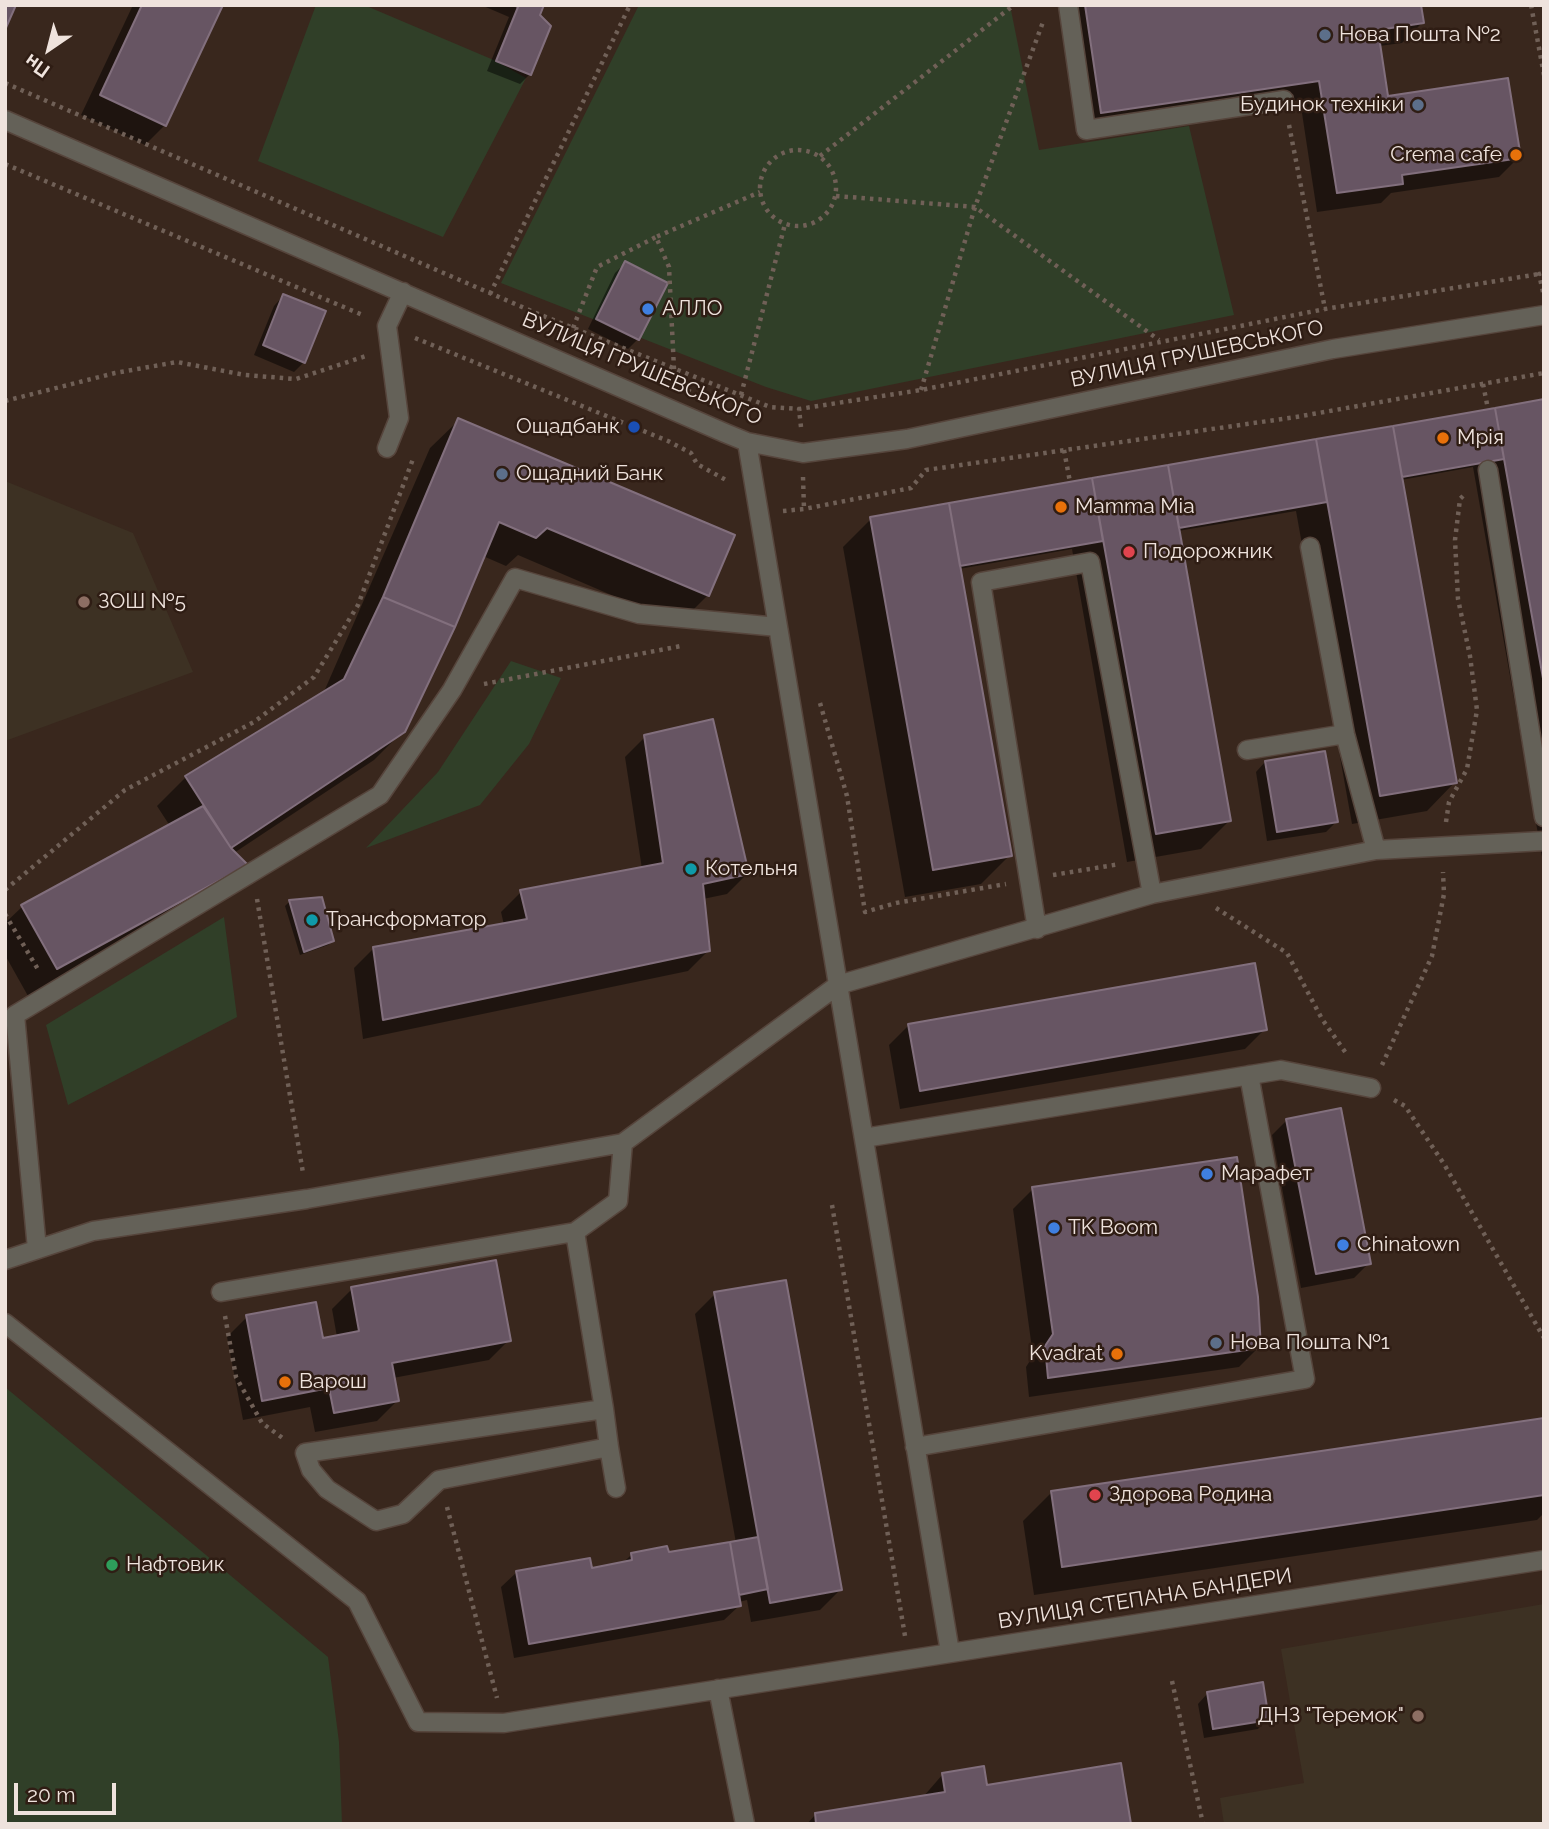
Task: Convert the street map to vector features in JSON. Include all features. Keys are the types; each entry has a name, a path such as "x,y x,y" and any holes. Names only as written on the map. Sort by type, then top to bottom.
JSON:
{"street":[{"path":"1068,5 1086,130 1284,100"},
{"name":"ВУЛИЦЯ ГРУШЕВСЬКОГО","path":"5,120 747,442 803,453 907,439 1333,349 1544,315"},
{"path":"387,448 399,418 387,326 404,292"},
{"path":"747,442 950,1652"},
{"path":"1488,470 1544,817"},
{"path":"1310,547 1345,734 1376,850"},
{"path":"1037,929 981,582 1090,562 1152,894"},
{"path":"37,1249 15,1015 380,795 452,690 515,578 639,614 778,627"},
{"path":"1247,750 1345,734"},
{"path":"5,1260 93,1231 307,1199 623,1143 838,985 1152,894 1376,850 1544,841"},
{"path":"864,1138 1281,1069 1371,1088"},
{"path":"915,1447 1305,1378 1249,1075"},
{"path":"223,1300 575,1232 618,1201 623,1143"},
{"path":"575,1232 616,1488"},
{"name":"ВУЛИЦЯ СТЕПАНА БАНДЕРИ","path":"5,1323 358,1601 418,1722 504,1723 1544,1560"},
{"path":"604,1409 305,1453 312,1470 327,1489 376,1521 403,1514 439,1480 609,1447"},
{"path":"718,1689 745,1824"}],"path":[{"path":"490,294 631,5"},
{"path":"820,156 1014,5"},
{"path":"1531,5 1544,75"},
{"path":"921,390 975,207 1044,18"},
{"path":"5,83 490,294 770,407 799,409 921,390 1325,309 1541,273 1544,297"},
{"path":"1284,100 1325,309"},
{"path":"799,149 820,156 834,173 836,196 829,211 817,221 801,226 785,224 768,211 760,191 764,170 778,155 799,149"},
{"path":"5,164 387,326 668,441 691,453 697,464 784,511 911,488 926,470 1296,417 1544,373"},
{"path":"573,328 597,267 656,237 760,191"},
{"path":"836,196 975,207 1161,341"},
{"path":"741,395 785,224"},
{"path":"656,237 669,267 674,369"},
{"path":"5,401 115,373 177,362 245,375 296,379 390,349"},
{"path":"1483,384 1488,409"},
{"path":"799,409 804,509"},
{"path":"1064,450 1070,482"},
{"path":"5,890 125,790 254,722 314,677 358,606 413,458"},
{"path":"1371,1088 1432,956 1444,894 1442,847 1449,802 1467,769 1477,710 1470,656 1458,600 1455,540 1460,499 1488,470"},
{"path":"784,511 786,523"},
{"path":"452,690 683,646"},
{"path":"817,693 847,796 865,912 896,903 1122,863"},
{"path":"252,874 307,1199"},
{"path":"1186,887 1287,953 1322,1019 1371,1088 1405,1106 1444,1164 1544,1338"},
{"path":"5,914 52,993"},
{"path":"832,1205 899,1610 911,1661"},
{"path":"223,1300 236,1377 262,1423 305,1453"},
{"path":"439,1480 504,1723"},
{"path":"1172,1681 1203,1824"}],"shaded area":[{"name":"ЗОШ №5","path":"5,481 133,533 193,672 5,741"},
{"name":"ДНЗ \"Теремок\"","path":"1544,1604 1544,1824 1224,1824 1220,1798 1304,1783 1281,1649"}],"green space":[{"path":"316,5 364,5 496,61 526,78 443,237 258,161"},
{"path":"639,5 1010,5 1039,150 1189,126 1234,315 811,401 766,387 501,283"},
{"path":"511,661 561,678 529,744 480,805 366,848 438,772"},
{"path":"224,917 237,1017 68,1105 46,1025"},
{"name":"Нафтовик","path":"5,1387 328,1657 339,1742 342,1824 5,1824"}],"building":[{"path":"5,5 16,5 5,30"},
{"path":"142,5 223,5 166,126 100,95"},
{"path":"514,5 544,5 540,15 551,26 531,75 496,61 518,7"},
{"name":"Будинок техніки","path":"1085,5 1421,5 1424,23 1378,30 1388,96 1508,78 1521,158 1402,175 1403,184 1337,193 1319,81 1101,113"},
{"path":"625,261 668,283 639,340 596,319"},
{"path":"283,294 326,311 305,363 263,345"},
{"path":"1544,399 1544,684 1495,408"},
{"path":"1495,408 1504,459 1402,477 1393,426"},
{"path":"458,418 735,535 709,596 547,528 536,538 499,522 455,627 383,597"},
{"path":"1393,426 1457,783 1380,796 1316,439"},
{"path":"1316,439 1327,502 1179,528 1168,465"},
{"path":"1168,465 1231,821 1156,834 1092,478"},
{"path":"1092,478 1103,541 960,566 949,503"},
{"path":"949,503 1012,856 933,870 870,517"},
{"path":"383,597 455,627 405,732 231,848 185,776 344,679"},
{"name":"Котельня","path":"713,719 749,874 703,884 710,951 383,1020 373,947 527,919 520,890 663,863 644,735"},
{"path":"1325,751 1338,822 1277,832 1265,761"},
{"path":"203,806 231,848 248,865 57,969 21,905"},
{"name":"Трансформатор","path":"322,897 334,941 304,952 289,900"},
{"path":"1255,963 1267,1030 920,1091 908,1024"},
{"path":"1341,1108 1371,1264 1316,1274 1286,1119"},
{"path":"1237,1157 1258,1297 1261,1348 1048,1378 1045,1346 1053,1334 1032,1187"},
{"path":"496,1260 511,1341 392,1363 399,1401 334,1413 329,1388 262,1401 246,1315 316,1302 323,1338 359,1331 351,1287"},
{"path":"786,1280 842,1590 770,1603 714,1292"},
{"path":"1544,1418 1544,1495 1062,1567 1051,1491"},
{"path":"758,1537 768,1589 739,1595 730,1542"},
{"path":"730,1542 741,1606 529,1644 516,1571 590,1558 592,1568 632,1560 631,1553 667,1546 669,1552"},
{"path":"1263,1682 1269,1720 1213,1729 1207,1692"},
{"path":"1121,1763 1131,1824 816,1824 815,1813 945,1792 942,1773 984,1766 987,1785"}],"place":[{"name":"Нова Пошта №2","path":"1325,35"},
{"name":"Будинок техніки","path":"1418,105"},
{"name":"Crema cafe","path":"1516,155"},
{"name":"АЛЛО","path":"648,309"},
{"name":"Ощадбанк","path":"634,427"},
{"name":"Мрія","path":"1443,438"},
{"name":"Ощадний Банк","path":"502,474"},
{"name":"Mamma Mia","path":"1061,507"},
{"name":"Подорожник","path":"1129,552"},
{"name":"ЗОШ №5","path":"84,602"},
{"name":"Котельня","path":"691,869"},
{"name":"Трансформатор","path":"312,920"},
{"name":"Марафет","path":"1207,1174"},
{"name":"TK Boom","path":"1054,1228"},
{"name":"Chinatown","path":"1343,1245"},
{"name":"Нова Пошта №1","path":"1216,1343"},
{"name":"Kvadrat","path":"1117,1354"},
{"name":"Варош","path":"285,1382"},
{"name":"Здорова Родина","path":"1095,1495"},
{"name":"Нафтовик","path":"112,1565"},
{"name":"ДНЗ \"Теремок\"","path":"1418,1716"}]}
